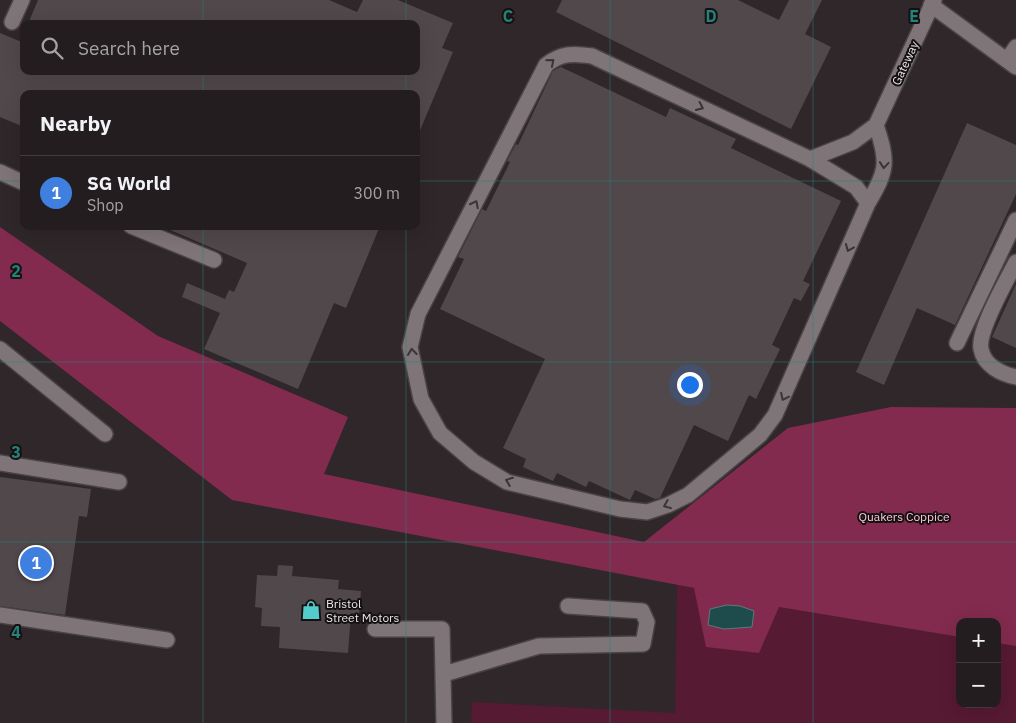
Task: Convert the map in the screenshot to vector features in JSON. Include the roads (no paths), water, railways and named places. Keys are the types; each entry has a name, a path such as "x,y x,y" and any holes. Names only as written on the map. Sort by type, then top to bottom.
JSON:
{"street":[{"path":"12,22 22,0"},
{"path":"932,2 1011,64 1016,47"},
{"name":"Gateway","path":"810,159 853,142 876,125 932,2"},
{"path":"868,203 856,188 810,159 592,56 573,53 556,56 546,64 418,314 410,347 421,399 440,433 474,462 507,482 620,509 647,512 668,505 688,494 760,434 775,415 868,203 882,180 885,162 876,125"},
{"path":"0,172 20,181"},
{"path":"957,343 1016,220"},
{"path":"141,230 214,260"},
{"path":"1016,262 984,328 980,349 988,363 999,372 1016,377"},
{"path":"0,349 105,434"},
{"path":"0,463 119,482"},
{"path":"444,674 478,666 539,646 643,644 646,622 642,611 568,606"},
{"path":"0,614 166,640"},
{"path":"375,629 442,629 444,723"}],"water":[{"path":"727,605 740,606 754,611 752,627 724,629 708,625 710,609"}],"place":[{"name":"SG World","path":"36,563"},
{"name":"Bristol Street Motors","path":"311,610"}],"park label":[{"name":"Quakers Coppice","path":"904,516"}]}
